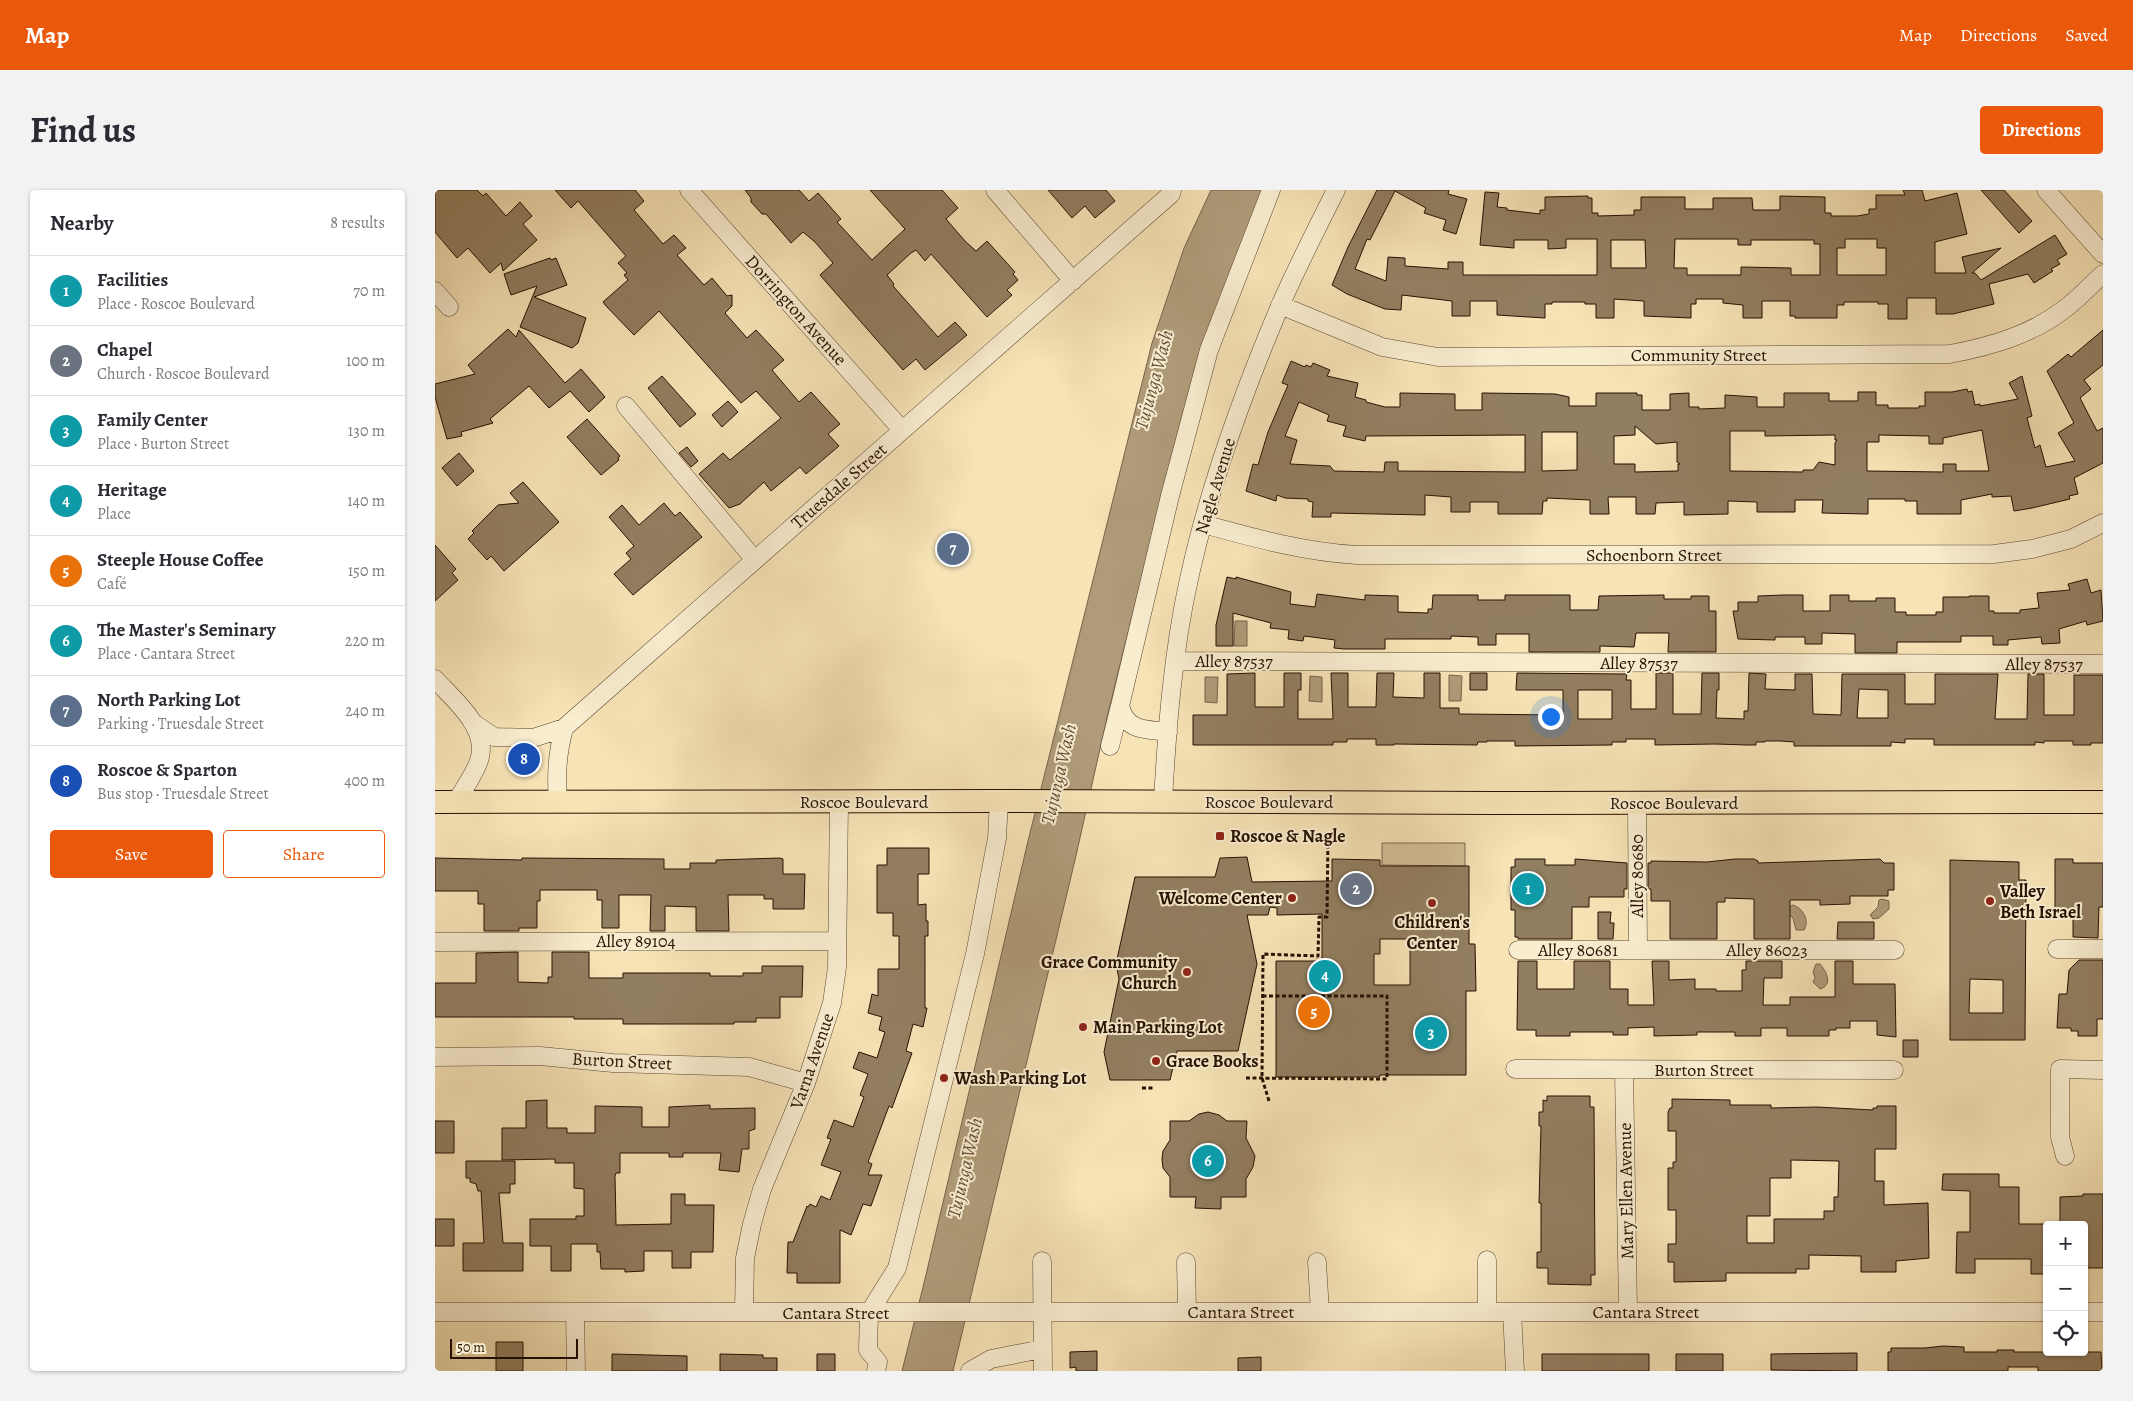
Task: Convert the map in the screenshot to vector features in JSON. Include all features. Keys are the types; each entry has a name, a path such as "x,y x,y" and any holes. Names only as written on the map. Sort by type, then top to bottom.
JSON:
{"main road":[{"name":"Roscoe Boulevard","path":"435,802 2103,802"}],"street":[{"name":"Dorrington Avenue","path":"689,190 902,430"},
{"path":"995,190 1073,280"},
{"path":"1110,746 1173,487 1209,350 1271,190"},
{"name":"Nagle Avenue","path":"1163,801 1176,661 1189,580 1203,524 1240,406 1280,305 1336,190"},
{"path":"2047,190 2103,254"},
{"name":"Truesdale Street","path":"564,728 1172,192"},
{"name":"Community Street","path":"1280,305 1382,347 1438,357 1951,354 1987,347 2026,332 2066,308 2103,274"},
{"path":"435,291 449,307"},
{"path":"626,406 755,560"},
{"name":"Schoenborn Street","path":"1203,524 1299,549 1328,554 1357,555 1994,554 2032,549 2071,539 2103,523"},
{"name":"Alley 87537","path":"1176,661 2103,664"},
{"path":"435,679 472,722 494,737 533,738 564,728"},
{"path":"1120,706 1123,717 1131,725 1141,729 1168,732"},
{"path":"457,801 480,758 481,745 472,722"},
{"path":"558,803 556,772 558,752 564,728"},
{"path":"876,1371 878,1362 868,1350 869,1313 897,1268 975,954 1006,801"},
{"name":"Varna Avenue","path":"744,1312 745,1258 752,1224 762,1189 806,1083 832,1003 837,966 839,802"},
{"name":"Alley 80680","path":"1637,803 1638,950"},
{"name":"Alley 89104","path":"435,942 837,941"},
{"path":"2057,949 2103,948"},
{"name":"Alley 80681","path":"1518,950 1638,950"},
{"name":"Alley 86023","path":"1638,950 1895,950"},
{"name":"Burton Street","path":"435,1057 540,1056 613,1063 749,1067 806,1083"},
{"name":"Burton Street","path":"1515,1069 1894,1070"},
{"path":"2065,1156 2060,1137 2060,1069 2103,1070"},
{"name":"Mary Ellen Avenue","path":"1624,1070 1628,1312"},
{"path":"1487,1260 1487,1312"},
{"path":"1043,1261 1043,1371"},
{"path":"1186,1262 1187,1312"},
{"path":"1317,1262 1320,1312"},
{"name":"Cantara Street","path":"435,1312 2043,1312"},
{"path":"575,1312 576,1371"},
{"path":"1512,1312 1515,1371"},
{"path":"2088,1312 2103,1312"},
{"path":"970,1371 991,1359 1043,1349"}],"path":[{"path":"1269,1101 1262,1078 1263,954 1318,956 1319,917 1327,917 1327,836"},
{"path":"1246,1078 1387,1079 1387,996 1263,996"},
{"path":"1142,1088 1155,1088"}],"shaded area":[{"path":"1382,843 1465,843 1465,866 1382,865"}],"water":[{"name":"Tujunga Wash","path":"1211,190 1266,190 1179,428 1108,713 1075,860 953,1371 902,1371 1028,841 1152,343 1184,248"},
{"path":"1235,621 1247,621 1247,646 1234,646"},
{"path":"1449,675 1462,676 1461,701 1449,701"},
{"path":"1310,676 1322,677 1322,702 1309,701"},
{"path":"1205,677 1218,677 1217,703 1205,702"},
{"path":"1879,900 1889,901 1889,909 1879,918 1873,919 1870,915 1878,907"},
{"path":"1793,905 1805,915 1806,926 1804,930 1796,930 1793,918 1789,915 1789,907"},
{"path":"1816,964 1820,964 1825,971 1828,981 1820,989 1813,982 1815,978 1813,972"}],"building":[{"path":"435,190 477,190 483,196 486,193 506,216 520,202 532,216 523,224 537,240 503,271 501,263 490,273 468,248 457,258 435,232"},
{"path":"555,190 635,190 644,201 634,210 663,244 674,235 686,248 677,255 704,285 712,278 727,296 732,295 732,306 725,313 747,338 756,330 784,360 772,370 799,402 811,392 840,424 828,434 839,446 806,474 800,467 771,491 764,482 740,504 729,508 699,474 723,453 730,460 781,418 756,391 741,403 659,311 634,335 603,302 628,280 624,275 627,273 618,263 626,256 578,201 571,208"},
{"path":"745,190 799,190 809,201 818,193 841,219 837,222 872,260 905,229 870,190 942,190 958,208 946,219 976,251 987,241 1015,272 1013,274 1018,280 1007,290 1012,295 987,317 931,254 925,261 916,250 911,253 887,275 894,284 893,286 938,337 955,322 967,335 925,370 916,359 903,370 820,275 833,263 815,242 803,232 791,243 766,214 762,214 751,202 751,198"},
{"path":"1048,190 1106,190 1115,201 1095,218 1085,206 1072,218"},
{"path":"1377,190 1449,190 1448,194 1467,199 1456,234 1443,230 1446,220 1424,213 1426,208 1395,191 1370,240 1367,239 1355,269 1386,281 1388,257 1405,258 1405,266 1448,269 1448,262 1463,262 1463,275 1597,275 1597,239 1566,239 1566,248 1548,249 1548,240 1514,240 1514,248 1480,245 1485,192 1499,193 1497,207 1540,214 1540,210 1545,210 1545,197 1588,196 1588,198 1592,198 1592,213 1598,213 1598,216 1634,215 1634,210 1641,210 1641,197 1685,197 1685,209 1713,209 1713,198 1752,198 1753,210 1780,210 1780,196 1825,197 1825,213 1831,213 1831,216 1857,216 1869,214 1869,209 1876,209 1876,195 1905,195 1903,190 1922,190 1925,201 1957,193 1967,234 1935,242 1935,273 1966,273 1962,257 2001,248 1972,273 1975,273 1981,280 2055,235 2067,254 2057,260 2060,264 2051,269 2053,271 2034,283 2028,274 1989,284 1994,304 1953,314 1936,314 1936,298 1907,298 1907,319 1888,319 1888,304 1878,304 1878,302 1844,302 1844,305 1837,305 1837,318 1795,318 1795,316 1790,316 1790,301 1762,301 1762,318 1743,318 1743,305 1723,303 1723,299 1696,299 1696,304 1691,304 1691,318 1644,316 1644,301 1614,299 1614,318 1596,318 1596,304 1552,302 1552,304 1545,304 1545,318 1497,315 1497,301 1470,301 1470,316 1452,316 1452,301 1402,295 1401,310 1385,309 1347,294 1332,285 1348,247","holes":["1675,239 1738,239 1738,245 1751,245 1751,240 1814,240 1814,244 1820,244 1820,275 1791,275 1791,268 1741,267 1741,275 1687,275 1687,268 1674,268","1845,239 1877,239 1877,248 1886,248 1886,275 1837,275 1837,248 1845,248","1611,240 1645,240 1646,268 1611,268"]},
{"path":"1981,190 2004,190 2032,221 2019,233"},
{"path":"550,258 551,260 556,258 567,285 534,297 586,318 578,343 572,348 520,327 537,286 511,295 504,274"},
{"path":"508,329 516,337 519,330 565,383 581,369 605,397 589,412 570,391 549,408 529,386 490,419 493,423 461,432 462,436 447,439 435,397 435,384 475,374 468,365"},
{"path":"2103,330 2103,365 2084,380 2091,389 2080,398 2097,431 2103,428 2103,463 2074,478 2078,494 2069,496 2070,499 2014,511 2011,496 1992,497 1992,494 1961,500 1961,514 1917,514 1917,501 1905,501 1905,499 1868,499 1868,514 1822,513 1823,500 1795,500 1795,512 1757,512 1757,502 1728,501 1728,514 1684,515 1684,502 1656,503 1655,514 1636,514 1636,497 1608,497 1609,514 1590,514 1590,500 1547,498 1547,501 1543,501 1542,514 1498,514 1498,502 1470,502 1470,512 1451,512 1451,497 1425,495 1425,515 1331,513 1331,517 1312,517 1313,502 1308,501 1308,499 1285,498 1277,495 1276,501 1246,491 1253,464 1258,465 1268,432 1288,385 1282,383 1291,361 1305,367 1306,365 1311,367 1313,363 1330,370 1327,376 1358,383 1355,397 1366,400 1366,402 1385,407 1400,407 1400,393 1455,394 1455,410 1482,410 1482,393 1555,394 1569,397 1569,406 1596,406 1596,393 1637,393 1637,395 1642,395 1642,410 1670,410 1670,394 1689,393 1689,407 1699,407 1699,409 1725,408 1725,395 1757,397 1757,407 1784,407 1784,393 1829,393 1829,401 1858,401 1858,392 1876,392 1876,405 1888,405 1888,408 1919,408 1919,406 1925,406 1925,392 1952,392 1967,389 1968,392 1972,391 1975,405 1980,404 1980,406 2018,399 2009,383 2022,376 2032,416 2027,418 2035,448 2040,445 2046,467 2075,461 2058,433 2074,423 2047,371 2068,354 2071,357","holes":["1299,402 1329,415 1327,421 1346,426 1343,436 1365,441 1366,436 1525,435 1525,472 1398,471 1398,462 1385,462 1384,472 1334,471 1330,466 1290,464 1297,440 1285,436","1635,426 1656,444 1677,442 1677,462 1680,464 1678,464 1678,471 1635,472 1635,464 1614,464 1614,436 1635,435","1982,430 1989,471 1956,471 1956,464 1943,464 1943,472 1867,471 1867,442 1879,442 1879,435 1929,436 1929,444 1943,444 1943,438","1730,431 1765,431 1765,436 1835,435 1835,440 1837,440 1835,443 1835,465 1819,462 1813,470 1803,470 1803,472 1730,471","1542,432 1577,432 1577,470 1542,471"]},
{"path":"662,376 696,414 680,427 648,388"},
{"path":"728,401 738,412 722,427 712,415"},
{"path":"587,419 620,456 619,460 601,475 567,437"},
{"path":"687,447 698,461 691,467 679,453"},
{"path":"459,453 474,471 457,486 442,468"},
{"path":"523,482 559,522 504,571 491,556 487,560 468,539 474,533 472,531 498,505 519,503 510,493"},
{"path":"664,503 675,516 680,512 702,537 633,595 614,574 631,559 626,553 634,546 609,517 622,505 639,525"},
{"path":"435,545 456,569 452,573 458,580 435,601"},
{"path":"1227,577 1236,579 1236,577 1291,592 1290,604 1315,607 1317,594 1365,600 1365,595 1398,596 1398,612 1428,613 1428,609 1432,609 1433,595 1478,595 1478,600 1505,600 1505,595 1570,595 1570,610 1598,610 1599,596 1664,595 1664,599 1691,599 1691,596 1709,596 1709,611 1716,611 1716,652 1668,652 1669,633 1636,633 1634,647 1600,646 1600,652 1529,652 1529,634 1496,634 1496,645 1478,645 1478,637 1451,636 1451,639 1385,639 1385,649 1344,649 1334,648 1335,640 1304,636 1303,641 1288,639 1289,630 1270,628 1271,623 1233,613 1233,646 1216,646 1216,625"},
{"path":"2087,579 2091,593 2101,590 2103,621 2087,625 2086,621 2059,629 2060,643 2042,644 2041,637 2008,640 2008,645 1993,645 1993,636 1961,636 1961,642 1897,642 1897,653 1855,653 1855,634 1822,633 1822,644 1805,644 1805,637 1775,637 1775,640 1738,639 1733,611 1738,611 1738,602 1758,602 1758,596 1803,595 1803,611 1830,611 1830,595 1849,595 1849,601 1876,601 1876,598 1895,598 1895,612 1906,612 1906,615 1936,615 1936,612 1943,612 1943,597 1969,596 1989,596 1989,611 1994,611 1994,613 2020,613 2020,610 2039,608 2037,593 2070,590 2068,584"},
{"path":"1255,673 1255,707 1284,707 1284,673 1301,673 1301,690 1298,690 1298,719 1333,719 1331,673 1348,673 1348,707 1376,707 1377,673 1394,673 1393,697 1424,698 1424,673 1440,673 1440,708 1459,708 1459,714 1563,715 1563,690 1516,690 1517,673 1627,674 1626,680 1631,680 1631,709 1656,709 1656,673 1673,673 1673,714 1701,714 1702,673 1719,673 1716,718 1744,719 1744,711 1748,711 1749,673 1766,674 1765,689 1795,690 1795,674 1812,674 1813,714 1841,715 1842,674 1905,674 1905,704 1935,704 1935,674 1998,674 1995,719 2027,719 2028,674 2044,674 2044,715 2074,715 2074,675 2103,675 2103,743 2073,745 2073,741 2044,741 2044,743 2035,742 2035,745 1934,745 1934,739 1905,739 1905,743 1891,742 1891,746 1794,746 1794,742 1781,741 1756,742 1756,745 1655,745 1655,739 1626,739 1626,742 1612,742 1612,745 1515,746 1515,741 1487,741 1478,742 1477,745 1376,745 1376,739 1347,739 1347,742 1333,742 1333,745 1193,745 1193,715 1227,715 1227,674","holes":["1859,689 1888,690 1888,718 1857,718","1578,690 1612,690 1612,719 1578,719"]},
{"path":"1470,673 1487,673 1487,690 1470,690"},
{"path":"887,848 929,848 929,874 918,874 918,905 926,904 926,921 928,921 928,936 925,936 925,1008 927,1008 923,1027 913,1024 906,1051 912,1053 892,1108 889,1106 868,1162 872,1164 868,1175 882,1175 871,1206 863,1204 851,1235 840,1230 840,1283 797,1283 797,1273 787,1273 788,1242 793,1242 807,1206 810,1204 816,1207 821,1196 830,1200 841,1172 821,1165 831,1139 827,1138 834,1120 853,1127 864,1097 860,1095 868,1074 853,1068 859,1052 877,1058 885,1032 879,1030 882,1017 868,1013 872,994 878,996 878,969 899,969 899,936 893,936 893,913 877,913 877,865 887,865"},
{"path":"1247,857 1252,882 1332,881 1332,859 1380,860 1380,866 1469,866 1469,944 1475,944 1476,991 1466,991 1466,1075 1276,1077 1276,961 1322,961 1322,914 1277,915 1277,908 1270,907 1268,915 1247,915 1257,964 1238,1051 1177,1051 1170,1080 1110,1080 1104,1052 1119,979 1116,964 1135,877 1215,877 1220,858","holes":["1380,939 1410,939 1410,985 1374,985 1374,954 1380,954"]},
{"path":"435,858 522,860 522,858 664,859 664,869 690,869 690,863 716,863 716,860 780,858 783,859 783,874 805,874 804,909 773,909 773,899 764,899 764,895 728,895 729,931 696,931 696,907 665,906 665,931 650,931 651,895 619,895 619,928 602,928 602,900 597,900 597,890 540,890 540,901 537,901 537,928 519,928 519,931 484,931 484,904 478,904 478,891 435,891"},
{"path":"1515,859 1545,859 1545,865 1575,865 1575,859 1627,863 1627,889 1624,889 1624,897 1589,897 1589,907 1572,907 1572,939 1518,939 1518,937 1515,937 1515,910 1511,910 1511,867 1515,867"},
{"path":"1754,859 1758,863 1880,859 1884,863 1894,863 1894,890 1888,890 1888,896 1850,896 1850,904 1820,905 1820,900 1790,900 1790,939 1754,939 1754,899 1725,898 1725,902 1717,902 1717,939 1670,939 1670,901 1651,901 1651,889 1648,889 1648,863 1651,863 1651,861 1707,862"},
{"path":"2055,859 2073,859 2073,863 2103,863 2103,907 2099,907 2098,938 2073,937 2073,910 2055,910"},
{"path":"1950,860 2019,862 2019,880 2026,880 2025,1040 1950,1040","holes":["1970,979 2003,980 2003,1013 1969,1013"]},
{"path":"1598,912 1611,912 1610,923 1614,923 1613,939 1598,939"},
{"path":"1838,922 1874,922 1874,939 1837,939"},
{"path":"518,952 518,982 548,983 548,977 552,977 552,952 589,952 589,978 623,978 623,973 710,973 710,976 743,976 743,973 762,973 762,966 803,966 802,997 780,997 780,1018 756,1018 756,1022 734,1022 734,1024 623,1024 623,1019 574,1019 574,1017 435,1017 435,983 476,983 476,953"},
{"path":"2079,960 2103,960 2103,1019 2097,1019 2097,1036 2078,1036 2078,1031 2071,1031 2071,1028 2057,1028 2059,994 2067,994 2069,970"},
{"path":"1518,961 1537,961 1537,989 1574,989 1574,961 1610,961 1610,989 1628,989 1628,1005 1654,1005 1652,961 1669,961 1669,980 1695,979 1695,989 1742,991 1742,970 1746,970 1746,961 1782,961 1782,978 1764,978 1763,1005 1790,1005 1790,997 1835,997 1835,961 1853,961 1853,984 1895,984 1896,1037 1877,1035 1877,1021 1850,1021 1850,1028 1829,1030 1829,1036 1787,1036 1787,1028 1761,1028 1761,1036 1735,1036 1735,1032 1697,1032 1697,1035 1654,1036 1654,1027 1628,1028 1628,1035 1613,1035 1613,1032 1570,1032 1570,1036 1536,1036 1536,1030 1517,1030"},
{"path":"1903,1040 1918,1040 1918,1057 1903,1057"},
{"path":"1547,1096 1590,1096 1590,1107 1594,1107 1595,1275 1591,1275 1591,1285 1548,1284 1548,1268 1537,1268 1537,1252 1541,1252 1541,1203 1539,1203 1541,1126 1539,1126 1539,1112 1543,1112 1543,1100 1547,1101"},
{"path":"1672,1099 1730,1100 1730,1105 1771,1105 1771,1108 1817,1107 1873,1110 1877,1106 1896,1106 1896,1149 1875,1149 1875,1181 1884,1181 1884,1205 1928,1203 1929,1258 1896,1261 1896,1272 1861,1272 1861,1256 1809,1255 1809,1269 1796,1269 1796,1273 1726,1273 1726,1281 1674,1282 1674,1262 1668,1262 1668,1244 1676,1244 1676,1210 1668,1210 1668,1168 1673,1168 1673,1162 1676,1162 1676,1131 1668,1131 1668,1112 1672,1108","holes":["1791,1160 1839,1161 1838,1197 1834,1197 1834,1211 1824,1211 1824,1219 1774,1219 1774,1243 1747,1243 1747,1216 1770,1216 1770,1178 1791,1178"]},
{"path":"547,1100 547,1128 567,1128 567,1133 595,1133 595,1106 642,1107 642,1127 669,1127 669,1107 710,1105 710,1109 755,1108 755,1129 749,1131 749,1149 742,1149 739,1172 719,1170 721,1153 683,1153 683,1157 669,1157 669,1153 620,1153 620,1173 616,1173 615,1176 616,1225 671,1224 671,1194 685,1194 685,1205 714,1205 713,1252 691,1252 691,1268 672,1268 672,1251 644,1251 644,1271 625,1272 625,1269 601,1269 600,1252 597,1252 597,1244 571,1244 571,1271 551,1271 551,1246 530,1246 530,1219 576,1219 576,1216 584,1216 584,1189 574,1188 574,1163 555,1163 555,1159 502,1160 502,1128 526,1128 526,1101"},
{"path":"1208,1112 1219,1115 1227,1121 1247,1121 1246,1138 1255,1156 1253,1167 1246,1179 1246,1197 1221,1197 1221,1209 1195,1208 1196,1197 1170,1197 1170,1177 1163,1168 1163,1151 1170,1140 1170,1121 1189,1121 1199,1114"},
{"path":"435,1121 454,1121 454,1153 435,1153"},
{"path":"466,1161 515,1161 515,1184 510,1184 510,1193 499,1193 503,1243 523,1243 523,1271 463,1271 463,1243 484,1243 481,1191 478,1191 476,1184 470,1182 470,1178 466,1178"},
{"path":"1943,1174 1999,1174 1999,1187 2019,1187 2019,1224 2043,1224 2043,1274 2031,1274 2031,1259 1975,1259 1975,1273 1956,1273 1957,1232 1970,1232 1970,1191 1942,1190"},
{"path":"2083,1194 2103,1194 2103,1268 2088,1268 2088,1221 2060,1221 2060,1197 2083,1196"},
{"path":"435,1219 454,1219 454,1246 435,1246"},
{"path":"496,1342 523,1342 523,1371 496,1371"},
{"path":"1943,1346 1964,1347 1964,1352 2014,1350 2014,1352 2043,1352 2043,1356 2088,1356 2088,1352 2101,1352 2102,1371 2038,1371 2038,1367 2008,1367 2008,1371 1888,1371 1888,1352 1891,1352 1891,1348"},
{"path":"1097,1351 1097,1371 1076,1371 1076,1367 1070,1368 1070,1352"},
{"path":"1857,1353 1857,1371 1771,1370 1771,1354"},
{"path":"612,1354 687,1356 687,1371 612,1371"},
{"path":"720,1354 763,1355 763,1358 777,1358 777,1371 720,1371"},
{"path":"817,1354 835,1354 835,1371 817,1371"},
{"path":"1542,1354 1649,1354 1649,1371 1542,1371"},
{"path":"1676,1354 1723,1354 1723,1371 1676,1371"},
{"path":"1261,1357 1261,1371 1238,1371 1238,1358"}],"place":[{"name":"North Parking Lot","path":"953,549"},
{"name":"Roscoe & Sparton","path":"524,759"},
{"name":"Roscoe & Nagle","path":"1220,836"},
{"name":"Chapel","path":"1356,889"},
{"name":"Facilities","path":"1528,889"},
{"name":"Welcome Center","path":"1292,898"},
{"name":"Valley Beth Israel","path":"1990,901"},
{"name":"Children's Center","path":"1432,903"},
{"name":"Grace Community Church","path":"1187,972"},
{"name":"Heritage","path":"1325,976"},
{"name":"Steeple House Coffee","path":"1314,1012"},
{"name":"Main Parking Lot","path":"1083,1027"},
{"name":"Family Center","path":"1431,1033"},
{"name":"Grace Books","path":"1156,1061"},
{"name":"Wash Parking Lot","path":"944,1078"},
{"name":"The Master's Seminary","path":"1208,1161"}]}
